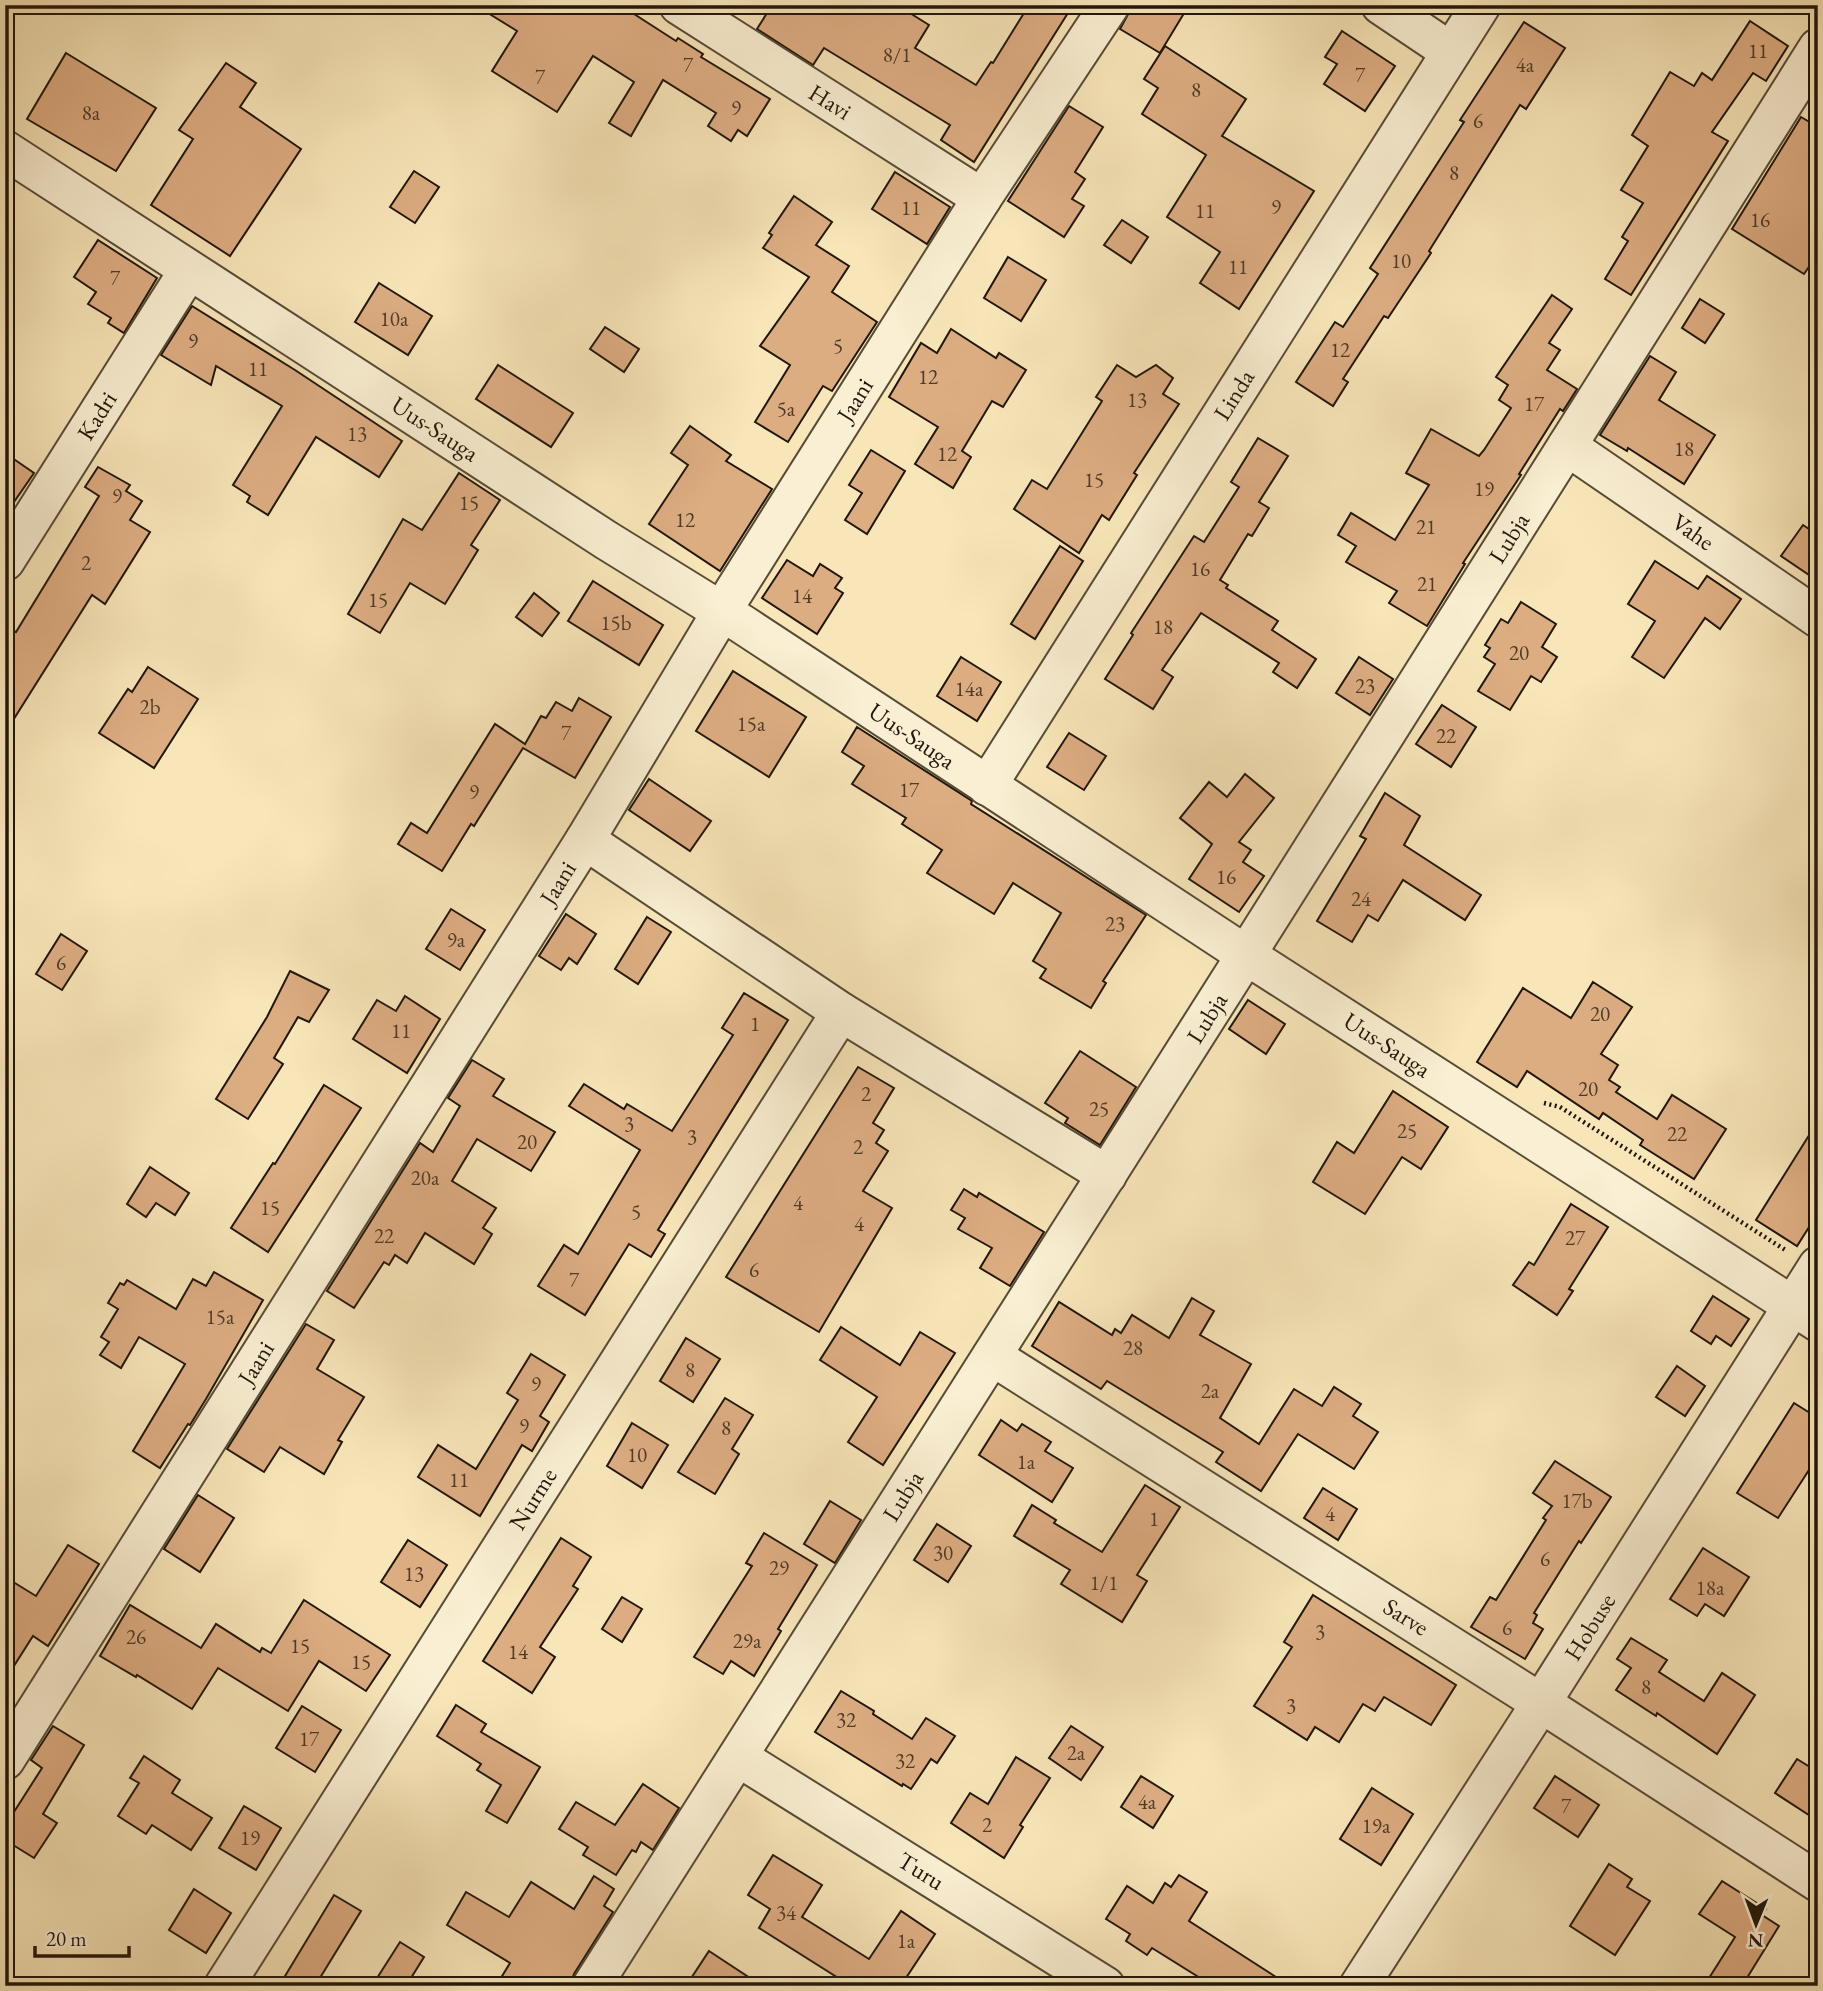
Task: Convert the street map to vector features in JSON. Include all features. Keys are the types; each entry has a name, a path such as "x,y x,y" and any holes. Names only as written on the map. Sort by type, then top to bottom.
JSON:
{"street":[{"name":"Havi","path":"679,5 982,198"},
{"name":"Jaani","path":"5,1760 585,840 721,611 982,198 1110,5"},
{"path":"1381,5 1451,52"},
{"name":"Linda","path":"987,786 1482,5"},
{"name":"Lubja","path":"592,1986 1818,48"},
{"name":"Uus-Sauga","path":"5,150 606,540 721,611 1246,956 1805,1314"},
{"name":"Kadri","path":"5,561 189,270"},
{"name":"Vahe","path":"1567,446 1818,618"},
{"path":"585,840 841,1012 1107,1175"},
{"name":"Nurme","path":"224,1986 841,1012"},
{"name":"Hobuse","path":"1359,1986 1541,1703 1805,1314 1817,1267"},
{"name":"Sarve","path":"992,1356 1541,1703 1818,1882"},
{"name":"Turu","path":"738,1757 1105,1986"}],"path":[{"path":"1536,1101 1560,1107 1817,1267"}],"building":[{"path":"475,5 620,5 676,41 678,38 703,54 701,57 770,99 747,136 738,130 731,141 708,126 716,113 663,80 631,136 609,123 634,82 593,56 557,112 492,71 517,31"},
{"path":"772,5 897,5 929,25 915,48 976,85 1029,5 1073,5 974,162 941,140 950,125 824,48 813,65 757,29"},
{"path":"1133,5 1189,5 1160,53 1120,29"},
{"path":"1750,21 1788,46 1766,81 1753,73 1712,132 1728,141 1631,295 1605,279 1628,241 1622,237 1643,203 1621,190 1648,146 1632,135 1670,72 1694,86 1702,73 1712,80"},
{"path":"1524,22 1565,48 1526,109 1520,105 1429,251 1431,253 1388,318 1384,316 1343,379 1348,382 1333,406 1296,382 1335,322 1343,327 1378,274 1370,268 1464,122 1460,120"},
{"path":"1342,31 1395,66 1365,111 1324,84 1337,64 1325,57"},
{"path":"1165,46 1246,99 1222,136 1314,191 1239,309 1200,283 1220,252 1167,217 1206,155 1142,114 1158,88 1144,79"},
{"path":"66,53 156,108 116,171 27,119"},
{"path":"226,63 256,83 240,107 301,149 230,256 151,205 193,139 179,130"},
{"path":"1069,106 1103,127 1075,172 1085,179 1072,199 1084,206 1064,237 1008,201"},
{"path":"1801,117 1818,127 1818,254 1804,274 1732,229"},
{"path":"414,171 439,187 415,223 390,207"},
{"path":"895,172 950,207 927,244 872,209"},
{"path":"794,196 832,222 816,245 849,266 832,292 877,322 832,391 823,386 788,442 755,422 790,365 760,346 809,277 763,248 772,235 769,233"},
{"path":"1122,220 1148,237 1131,263 1104,245"},
{"path":"98,240 157,278 124,333 108,323 111,318 88,304 96,292 74,277"},
{"path":"1008,257 1046,280 1021,321 984,298"},
{"path":"379,283 432,316 408,355 355,322"},
{"path":"1552,295 1572,309 1549,343 1560,350 1547,370 1577,389 1563,411 1560,409 1519,474 1521,475 1463,563 1465,564 1427,626 1389,603 1397,591 1346,562 1356,546 1338,535 1351,513 1395,540 1429,485 1406,473 1431,429 1479,456 1511,408 1499,400 1508,385 1496,377"},
{"path":"1700,299 1724,314 1705,343 1682,328"},
{"path":"192,306 402,441 379,477 316,437 268,515 247,502 250,496 233,485 282,406 216,366 211,385 161,355"},
{"path":"605,327 639,349 624,372 590,349"},
{"path":"951,329 996,358 999,353 1026,370 1003,407 992,401 962,451 971,457 953,488 915,464 938,427 889,397 921,343 937,353"},
{"path":"1650,356 1676,372 1659,400 1715,435 1684,484 1628,448 1627,451 1600,435"},
{"path":"498,365 573,413 551,447 476,399"},
{"path":"1117,365 1136,377 1156,365 1173,378 1163,394 1179,404 1134,473 1137,475 1109,520 1102,515 1079,553 1014,509 1032,480 1047,489 1102,401 1096,397"},
{"path":"690,426 731,455 726,461 772,489 720,571 649,524 688,465 671,453"},
{"path":"1258,438 1288,456 1259,502 1269,508 1252,536 1248,534 1220,580 1228,585 1226,588 1278,621 1272,630 1316,659 1297,688 1273,672 1279,663 1201,613 1162,670 1173,677 1153,709 1105,679 1133,635 1131,633 1194,536 1204,542 1239,487 1231,482"},
{"path":"871,450 905,471 867,534 845,520 862,493 849,485"},
{"path":"5,453 34,473 5,515"},
{"path":"98,467 130,485 126,491 142,501 130,520 150,532 105,604 92,595 5,733 5,625 16,632 99,496 85,487"},
{"path":"459,473 500,500 471,545 478,550 445,604 410,583 380,633 348,614 403,519 422,530"},
{"path":"1803,525 1818,535 1818,581 1781,556"},
{"path":"1060,546 1083,561 1035,639 1011,624"},
{"path":"787,560 813,576 820,564 842,578 835,588 843,593 817,634 762,598"},
{"path":"1655,561 1698,589 1707,576 1741,599 1720,629 1705,618 1664,678 1632,657 1655,621 1628,604"},
{"path":"593,581 663,625 639,665 568,621"},
{"path":"534,593 559,613 542,636 516,617"},
{"path":"1521,602 1556,624 1542,647 1557,657 1541,682 1531,676 1510,710 1478,691 1495,664 1484,657 1490,648 1485,645 1501,619 1508,623"},
{"path":"961,657 1001,682 977,721 937,696"},
{"path":"1359,657 1393,679 1370,715 1336,693"},
{"path":"148,667 198,699 154,768 99,733 128,689 132,692"},
{"path":"733,671 806,717 769,777 696,731"},
{"path":"579,698 611,717 575,778 523,748 442,871 398,844 411,823 427,833 495,724 525,744 541,716 546,718 556,702 572,711"},
{"path":"1442,705 1476,727 1451,767 1416,744"},
{"path":"857,727 972,801 971,804 1146,915 1103,981 1106,983 1091,1008 1040,978 1046,969 1033,961 1061,913 1013,883 994,914 927,873 942,850 902,824 906,818 852,784 864,766 842,752"},
{"path":"1069,733 1106,756 1084,790 1047,767"},
{"path":"1245,774 1274,798 1239,842 1251,850 1243,862 1264,876 1239,912 1189,879 1212,844 1180,818 1209,782 1227,797"},
{"path":"649,779 711,821 690,851 629,810"},
{"path":"1385,793 1420,816 1404,845 1481,895 1465,920 1403,880 1378,921 1368,915 1352,942 1317,921 1366,839 1360,836"},
{"path":"451,909 485,930 460,970 426,949"},
{"path":"566,914 596,934 577,964 569,958 561,970 539,956"},
{"path":"647,917 671,932 638,984 615,969"},
{"path":"61,934 87,951 62,990 36,974"},
{"path":"290,971 329,990 309,1022 298,1017 274,1058 283,1064 248,1119 216,1099 267,1017"},
{"path":"1593,982 1632,1007 1601,1054 1618,1065 1609,1080 1620,1087 1616,1092 1657,1119 1672,1095 1726,1129 1694,1179 1640,1145 1643,1140 1603,1113 1599,1119 1527,1071 1517,1087 1477,1062 1523,988 1571,1018"},
{"path":"744,993 788,1020 658,1230 665,1234 651,1257 629,1244 585,1315 538,1286 564,1245 578,1254 640,1150 569,1106 584,1084 624,1109 627,1104 672,1131 733,1035 722,1028"},
{"path":"405,996 440,1019 407,1073 353,1039 377,1000 396,1011"},
{"path":"1248,1000 1285,1024 1266,1054 1229,1029"},
{"path":"1080,1051 1136,1087 1100,1145 1065,1123 1068,1118 1045,1103"},
{"path":"472,1060 504,1079 493,1096 555,1132 531,1171 477,1139 452,1181 496,1208 483,1228 492,1234 474,1264 425,1233 407,1263 395,1255 389,1265 384,1262 354,1308 327,1291 420,1143 433,1152 460,1106 448,1098"},
{"path":"858,1067 894,1088 873,1123 884,1130 876,1143 888,1151 863,1191 892,1208 819,1332 726,1277"},
{"path":"324,1085 361,1108 268,1252 231,1228"},
{"path":"1393,1091 1448,1127 1421,1169 1402,1157 1365,1214 1313,1182 1337,1142 1354,1153"},
{"path":"1818,1121 1818,1213 1797,1246 1756,1220"},
{"path":"150,1167 189,1193 175,1215 156,1203 146,1217 127,1204"},
{"path":"964,1189 977,1197 979,1193 1044,1232 1010,1286 980,1268 992,1248 958,1229 965,1218 951,1210"},
{"path":"1571,1204 1608,1227 1569,1289 1573,1291 1557,1315 1513,1285 1529,1262 1534,1265"},
{"path":"214,1272 263,1300 206,1399 160,1468 133,1451 185,1364 139,1337 121,1368 100,1355 109,1342 101,1337 118,1309 108,1303 120,1283 124,1285 127,1280 176,1309 193,1279 206,1286"},
{"path":"1713,1296 1749,1319 1731,1346 1716,1336 1711,1344 1691,1331"},
{"path":"1192,1298 1214,1311 1200,1335 1251,1364 1220,1418 1259,1444 1294,1389 1322,1406 1334,1387 1361,1404 1353,1416 1378,1432 1354,1469 1298,1434 1261,1491 1216,1462 1223,1452 1107,1381 1101,1389 1032,1346 1059,1302 1112,1335 1115,1329 1121,1333 1132,1315 1169,1338"},
{"path":"306,1324 334,1340 317,1369 364,1397 338,1440 342,1442 324,1474 280,1447 264,1472 227,1449"},
{"path":"841,1327 900,1365 920,1332 955,1353 883,1465 848,1442 877,1397 820,1360"},
{"path":"686,1338 720,1359 693,1402 660,1381"},
{"path":"531,1354 565,1375 540,1416 549,1422 532,1451 522,1445 480,1516 418,1477 438,1445 476,1469 518,1400 507,1393"},
{"path":"1677,1366 1705,1386 1685,1416 1656,1397"},
{"path":"725,1398 753,1415 732,1449 739,1454 715,1494 678,1472"},
{"path":"1794,1403 1818,1418 1818,1456 1778,1518 1737,1493"},
{"path":"1001,1420 1017,1431 1022,1424 1051,1442 1045,1451 1073,1468 1052,1502 979,1455"},
{"path":"632,1423 668,1445 642,1488 607,1466"},
{"path":"1555,1461 1611,1497 1581,1543 1579,1541 1534,1613 1537,1615 1533,1623 1543,1629 1525,1659 1471,1627 1490,1597 1496,1600 1546,1520 1543,1518 1552,1506 1533,1493"},
{"path":"1145,1485 1180,1507 1137,1575 1147,1581 1122,1622 1061,1584 1070,1570 1014,1536 1032,1505 1056,1520 1054,1523 1102,1552"},
{"path":"1323,1488 1357,1509 1338,1540 1304,1518"},
{"path":"198,1495 234,1518 200,1572 164,1549"},
{"path":"830,1501 861,1520 835,1563 804,1544"},
{"path":"937,1524 971,1546 948,1582 914,1560"},
{"path":"764,1533 817,1565 778,1629 781,1631 754,1676 731,1661 723,1674 694,1657 752,1566 746,1563"},
{"path":"561,1538 591,1557 573,1586 578,1589 540,1647 555,1657 532,1693 483,1661"},
{"path":"408,1540 447,1565 420,1607 381,1582"},
{"path":"68,1545 99,1564 48,1646 33,1636 5,1680 5,1577 36,1596"},
{"path":"1703,1548 1749,1577 1724,1616 1705,1604 1697,1616 1670,1599"},
{"path":"1313,1595 1456,1685 1431,1725 1384,1697 1375,1711 1363,1704 1339,1742 1315,1727 1307,1740 1254,1706 1292,1647 1284,1642"},
{"path":"622,1597 642,1609 622,1642 602,1629"},
{"path":"304,1600 390,1655 366,1691 319,1661 288,1711 218,1668 192,1709 100,1656 130,1605 201,1648 216,1624 260,1652 262,1648 271,1653"},
{"path":"1631,1638 1667,1660 1659,1672 1704,1701 1722,1673 1755,1695 1717,1754 1657,1713 1656,1716 1616,1690 1631,1668 1617,1659"},
{"path":"841,1691 912,1739 926,1718 955,1736 937,1763 931,1759 911,1789 903,1784 902,1786 815,1732"},
{"path":"456,1705 486,1724 481,1732 540,1767 507,1823 486,1811 501,1785 477,1770 481,1764 437,1736"},
{"path":"302,1706 341,1730 315,1772 276,1748"},
{"path":"53,1726 84,1745 43,1814 57,1823 34,1858 5,1840 5,1826 42,1768 31,1760"},
{"path":"1071,1726 1103,1747 1081,1780 1049,1758"},
{"path":"144,1756 180,1780 172,1793 212,1818 191,1850 152,1825 146,1834 118,1816 139,1783 130,1778"},
{"path":"1016,1757 1050,1778 1020,1825 1023,1827 1004,1858 951,1823 970,1793 988,1804"},
{"path":"1797,1759 1818,1772 1818,1821 1775,1793"},
{"path":"1141,1776 1173,1796 1153,1828 1121,1807"},
{"path":"1555,1776 1599,1805 1578,1837 1534,1808"},
{"path":"643,1784 679,1808 653,1850 641,1842 636,1852 632,1850 616,1875 583,1855 588,1847 559,1829 576,1802 615,1825"},
{"path":"1372,1788 1413,1814 1381,1865 1340,1839"},
{"path":"244,1806 281,1828 256,1870 219,1848"},
{"path":"773,1855 822,1885 802,1917 869,1959 901,1911 935,1934 904,1981 912,1986 851,1986 759,1928 770,1909 748,1895"},
{"path":"1609,1864 1632,1879 1627,1887 1650,1901 1615,1955 1570,1926"},
{"path":"1179,1875 1207,1892 1189,1921 1290,1986 1213,1986 1152,1948 1147,1955 1126,1941 1130,1934 1106,1919 1127,1886 1153,1903 1165,1883 1171,1887"},
{"path":"594,1876 614,1889 604,1906 613,1912 574,1974 570,1986 496,1986 510,1963 447,1925 466,1892 509,1917 531,1882 574,1909"},
{"path":"1722,1881 1766,1909 1762,1915 1779,1926 1742,1986 1704,1986 1735,1937 1699,1914"},
{"path":"194,1889 231,1913 206,1953 169,1930"},
{"path":"334,1895 361,1911 315,1986 279,1986"},
{"path":"400,1942 424,1957 406,1986 372,1986"},
{"path":"709,1951 762,1986 686,1986"}]}
